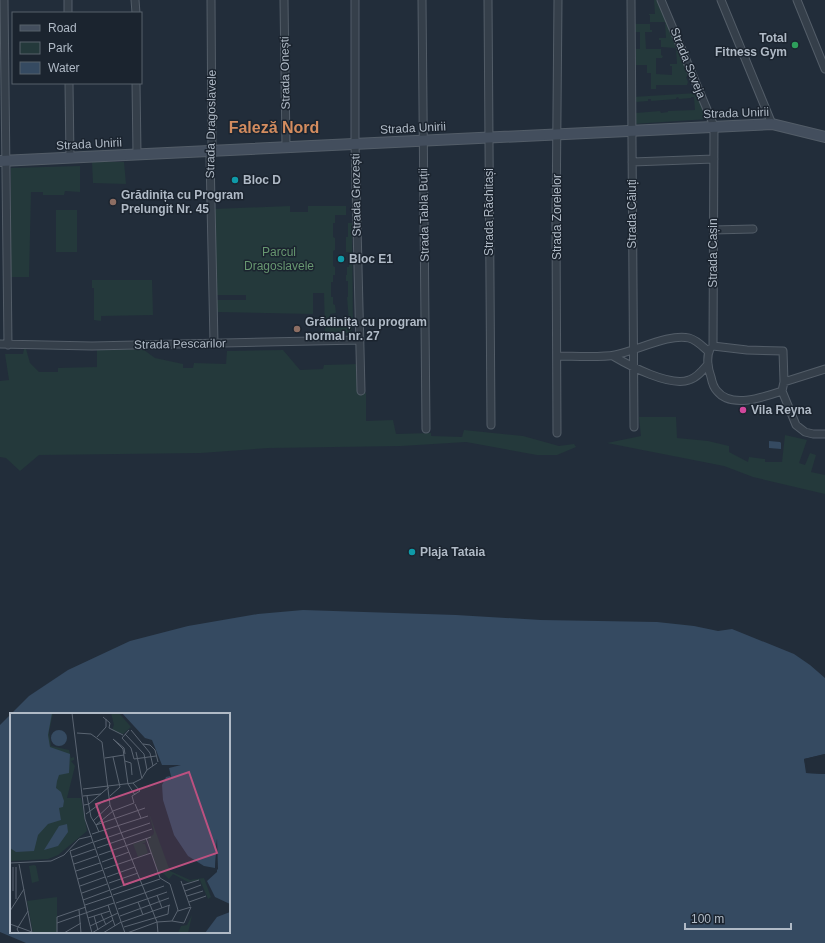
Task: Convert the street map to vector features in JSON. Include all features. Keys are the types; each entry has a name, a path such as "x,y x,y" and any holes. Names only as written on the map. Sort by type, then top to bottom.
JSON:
{"street":[{"path":"4,0 3,161 8,345"},
{"path":"68,0 68,12"},
{"path":"135,0 136,12"},
{"name":"Strada Dragoslavele","path":"211,0 212,151 210,156 214,344"},
{"name":"Strada Onești","path":"284,0 286,147"},
{"name":"Strada Grozești","path":"355,0 355,144 361,390"},
{"name":"Strada Tabla Buții","path":"422,0 426,429"},
{"name":"Strada Răchitași","path":"488,0 490,425"},
{"name":"Strada Zorelelor","path":"557,433 558,0"},
{"name":"Strada Căiuți","path":"631,0 632,367 634,427"},
{"name":"Strada Soveja","path":"662,0 714,126"},
{"path":"722,0 772,124"},
{"path":"797,0 825,69"},
{"path":"69,84 70,158"},
{"path":"136,84 137,154"},
{"name":"Strada Unirii","path":"3,161 557,133 772,124 825,137"},
{"name":"Strada Cașin","path":"708,364 711,349 714,126"},
{"path":"632,162 714,159"},
{"path":"713,230 753,229"},
{"path":"557,356 613,356 632,352 676,337 689,338 711,349 783,351 784,382 782,391 796,425 806,432 825,434"},
{"name":"Strada Pescarilor","path":"0,344 92,346 360,340"},
{"path":"613,356 632,367 666,380 680,382 690,380 708,364"},
{"path":"708,364 714,387 722,396 736,401 757,400 782,391"},
{"path":"784,382 825,370"}],"green space":[{"path":"654,0 659,0 690,75 686,77 688,82 687,85 656,85 656,89 651,89 651,73 647,73 647,65 636,65 636,49 640,49 640,32 635,32 635,24 650,24 650,30 652,30 652,32 645,32 646,49 661,49 661,55 663,56 662,58 656,58 656,74 672,75 672,66 670,66 670,64 677,64 676,48 661,47 661,40 659,40 659,38 666,38 665,22 650,22 649,14 655,14"},
{"path":"697,93 708,119 633,124 633,114 636,113 660,111 661,113 668,111 695,110 694,97 679,99 678,97 676,99 651,101 651,99 648,99 648,101 636,102 636,100 632,101 632,97"},
{"path":"92,162 124,162 126,184 93,183"},
{"path":"80,166 80,192 65,191 64,195 43,195 43,192 31,192 29,277 11,277 11,168"},
{"name":"Parcul Dragoslavele","path":"290,206 290,212 308,212 308,206 346,206 346,215 335,215 335,223 333,223 335,250 333,251 333,266 335,267 335,275 333,275 333,282 331,282 331,297 333,297 333,304 335,305 336,313 330,314 331,325 335,327 347,326 347,321 349,321 347,297 348,281 346,281 346,275 347,267 349,267 349,252 346,252 346,237 348,237 348,223 352,223 353,326 351,332 325,332 324,293 313,293 313,314 217,312 216,300 246,300 246,295 217,295 214,209"},
{"path":"56,210 77,210 77,252 56,252"},
{"path":"92,280 152,280 153,315 101,316 101,321 94,320 94,288 92,288"},
{"path":"97,348 144,350 155,358 183,364 183,368 193,368 194,363 226,364 227,351 283,350 300,370 323,369 324,365 360,364 358,393 366,393 366,421 393,420 396,434 431,433 431,436 462,437 464,430 523,436 559,446 574,444 576,447 557,455 537,455 466,442 401,446 269,448 201,453 39,455 20,471 6,458 0,457 0,381 9,380 5,354 23,354 24,349 26,349 30,363 39,372 58,372 58,368 97,367"},
{"path":"639,417 676,417 677,438 708,441 729,446 729,452 748,462 749,457 765,459 765,462 782,462 785,435 807,440 799,463 805,465 810,453 816,455 811,472 825,475 825,494 753,477 724,466 607,443 641,436"}],"water":[{"path":"769,441 780,442 781,449 769,448"},
{"path":"303,610 456,615 541,620 657,622 694,626 718,631 732,629 794,654 825,678 825,754 804,759 807,773 825,774 825,943 26,943 0,932 0,725 10,715 10,933 230,933 230,713 12,713 29,696 68,670 130,641 188,626 258,614"}],"pier":[{"path":"825,754 825,756 806,760 808,771 825,772 825,774 806,773 804,759"}],"place":[{"name":"Total Fitness Gym","path":"795,45"},
{"name":"Bloc D","path":"235,180"},
{"name":"Grădinița cu Program Prelungit Nr. 45","path":"113,202"},
{"name":"Bloc E1","path":"341,259"},
{"name":"Grădinița cu program normal nr. 27","path":"297,329"},
{"name":"Vila Reyna","path":"743,410"},
{"name":"Plaja Tataia","path":"412,552"}],"district":[{"name":"Faleză Nord","path":"274,127"}]}
